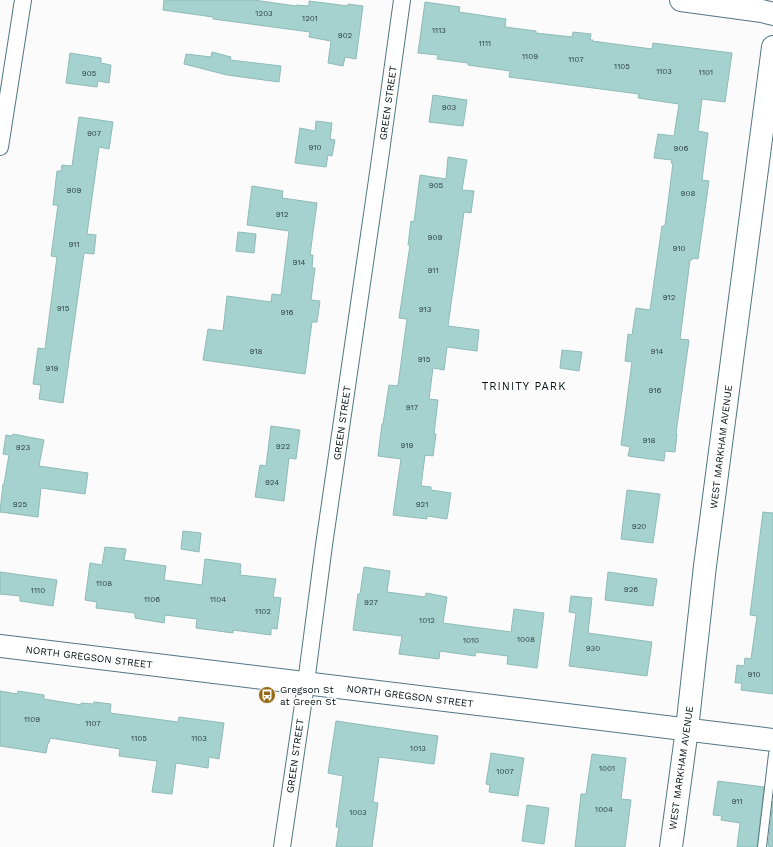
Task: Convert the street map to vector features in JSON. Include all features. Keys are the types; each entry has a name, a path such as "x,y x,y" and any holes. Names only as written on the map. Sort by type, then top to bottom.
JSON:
{"main road":[{"path":"681,0 762,11 773,14"},
{"name":"WEST MARKHAM AVENUE","path":"670,847 687,729 705,566 773,47"},
{"name":"NORTH GREGSON STREET","path":"0,646 773,740"}],"street":[{"path":"0,146 23,0"},
{"name":"GREEN STREET","path":"282,847 402,0"}],"lane":[{"path":"762,847 773,754"}],"building":[{"path":"164,0 254,0 296,6 309,6 309,1 348,6 348,4 363,6 356,59 345,57 343,66 328,63 331,41 309,37 310,32 213,19 213,17 163,10"},
{"path":"425,2 460,7 459,12 506,19 505,27 536,31 536,33 572,37 573,32 591,34 590,40 593,40 592,41 652,49 653,43 732,53 725,102 702,99 698,131 708,133 702,180 709,181 698,259 692,258 692,260 690,260 680,339 689,340 676,433 675,452 665,451 664,461 628,456 630,447 621,445 632,362 625,361 628,334 632,335 636,308 650,310 662,226 665,226 673,163 671,163 672,160 654,158 658,134 674,136 679,104 638,98 639,94 509,77 510,71 437,59 438,55 418,53"},
{"path":"212,52 231,57 230,60 281,66 279,82 227,75 184,64 186,54 211,57"},
{"path":"70,53 101,58 101,63 111,65 109,83 98,81 97,87 66,83"},
{"path":"433,95 467,100 463,126 429,122"},
{"path":"79,117 113,122 109,149 99,147 87,234 96,235 94,254 84,253 63,403 39,399 41,385 33,384 38,348 45,349 57,257 51,256 58,205 53,205 57,171 61,171 62,165 72,166"},
{"path":"316,121 332,123 330,139 335,140 332,156 328,155 326,167 295,163 300,128 315,131"},
{"path":"448,157 467,160 462,190 474,191 471,213 464,212 448,326 479,330 477,351 447,347 444,370 433,368 429,399 438,400 434,434 436,434 433,456 425,455 421,486 431,487 431,490 451,493 447,519 427,516 427,519 393,515 401,459 378,456 389,385 398,385 407,319 399,318 410,245 408,245 411,221 414,222 420,175 446,179"},
{"path":"252,186 283,191 282,198 317,203 310,255 313,255 312,268 315,268 311,300 320,301 317,322 312,322 305,374 203,360 208,329 223,331 227,296 271,302 272,294 281,295 289,231 247,225"},
{"path":"238,232 256,234 254,253 236,251"},
{"path":"562,350 582,352 579,371 560,368"},
{"path":"271,426 300,430 296,459 289,458 284,501 255,497 260,465 266,466"},
{"path":"13,434 44,440 39,466 88,473 85,494 41,488 38,517 0,512 3,484 9,455 3,454 6,435 12,436"},
{"path":"627,490 660,494 653,543 621,539"},
{"path":"763,512 773,513 773,694 741,690 742,683 735,683 737,665 744,666 745,658 751,659 757,616 750,615"},
{"path":"183,531 201,533 199,552 181,549"},
{"path":"105,547 126,549 124,560 166,566 164,580 202,585 205,559 241,564 240,575 276,579 273,597 281,598 277,629 271,628 271,635 233,630 233,633 196,628 197,619 165,615 164,623 135,618 135,613 96,608 97,602 85,600 90,563 102,565"},
{"path":"364,567 390,571 387,592 425,597 426,593 447,597 443,623 511,632 514,609 544,613 537,668 507,664 508,656 476,652 475,656 440,651 439,659 399,654 402,636 353,630 358,594 360,594"},
{"path":"0,572 57,580 53,606 20,601 20,596 0,594"},
{"path":"608,572 657,579 653,606 605,600"},
{"path":"571,596 592,598 588,633 652,642 647,676 569,666 576,613 569,612"},
{"path":"0,691 17,694 18,691 44,695 44,699 81,705 81,703 93,704 94,702 111,704 110,713 178,722 179,717 224,723 219,759 209,757 208,768 176,763 172,794 152,792 157,761 119,756 120,749 50,738 46,753 0,746"},
{"path":"336,721 438,736 434,764 379,757 373,802 378,803 372,847 336,847 339,827 336,827 343,776 328,773"},
{"path":"491,753 524,758 518,796 489,792 490,785 486,784"},
{"path":"592,754 626,758 621,799 631,800 625,847 575,847 581,794 586,794"},
{"path":"718,781 764,787 757,847 737,847 740,823 721,820 722,816 713,815"},
{"path":"773,801 773,847 768,846"},
{"path":"527,805 549,808 544,844 522,841"}],"place":[{"name":"Gregson St at Green St","path":"267,695"}],"district":[{"name":"TRINITY PARK","path":"524,386"}]}
